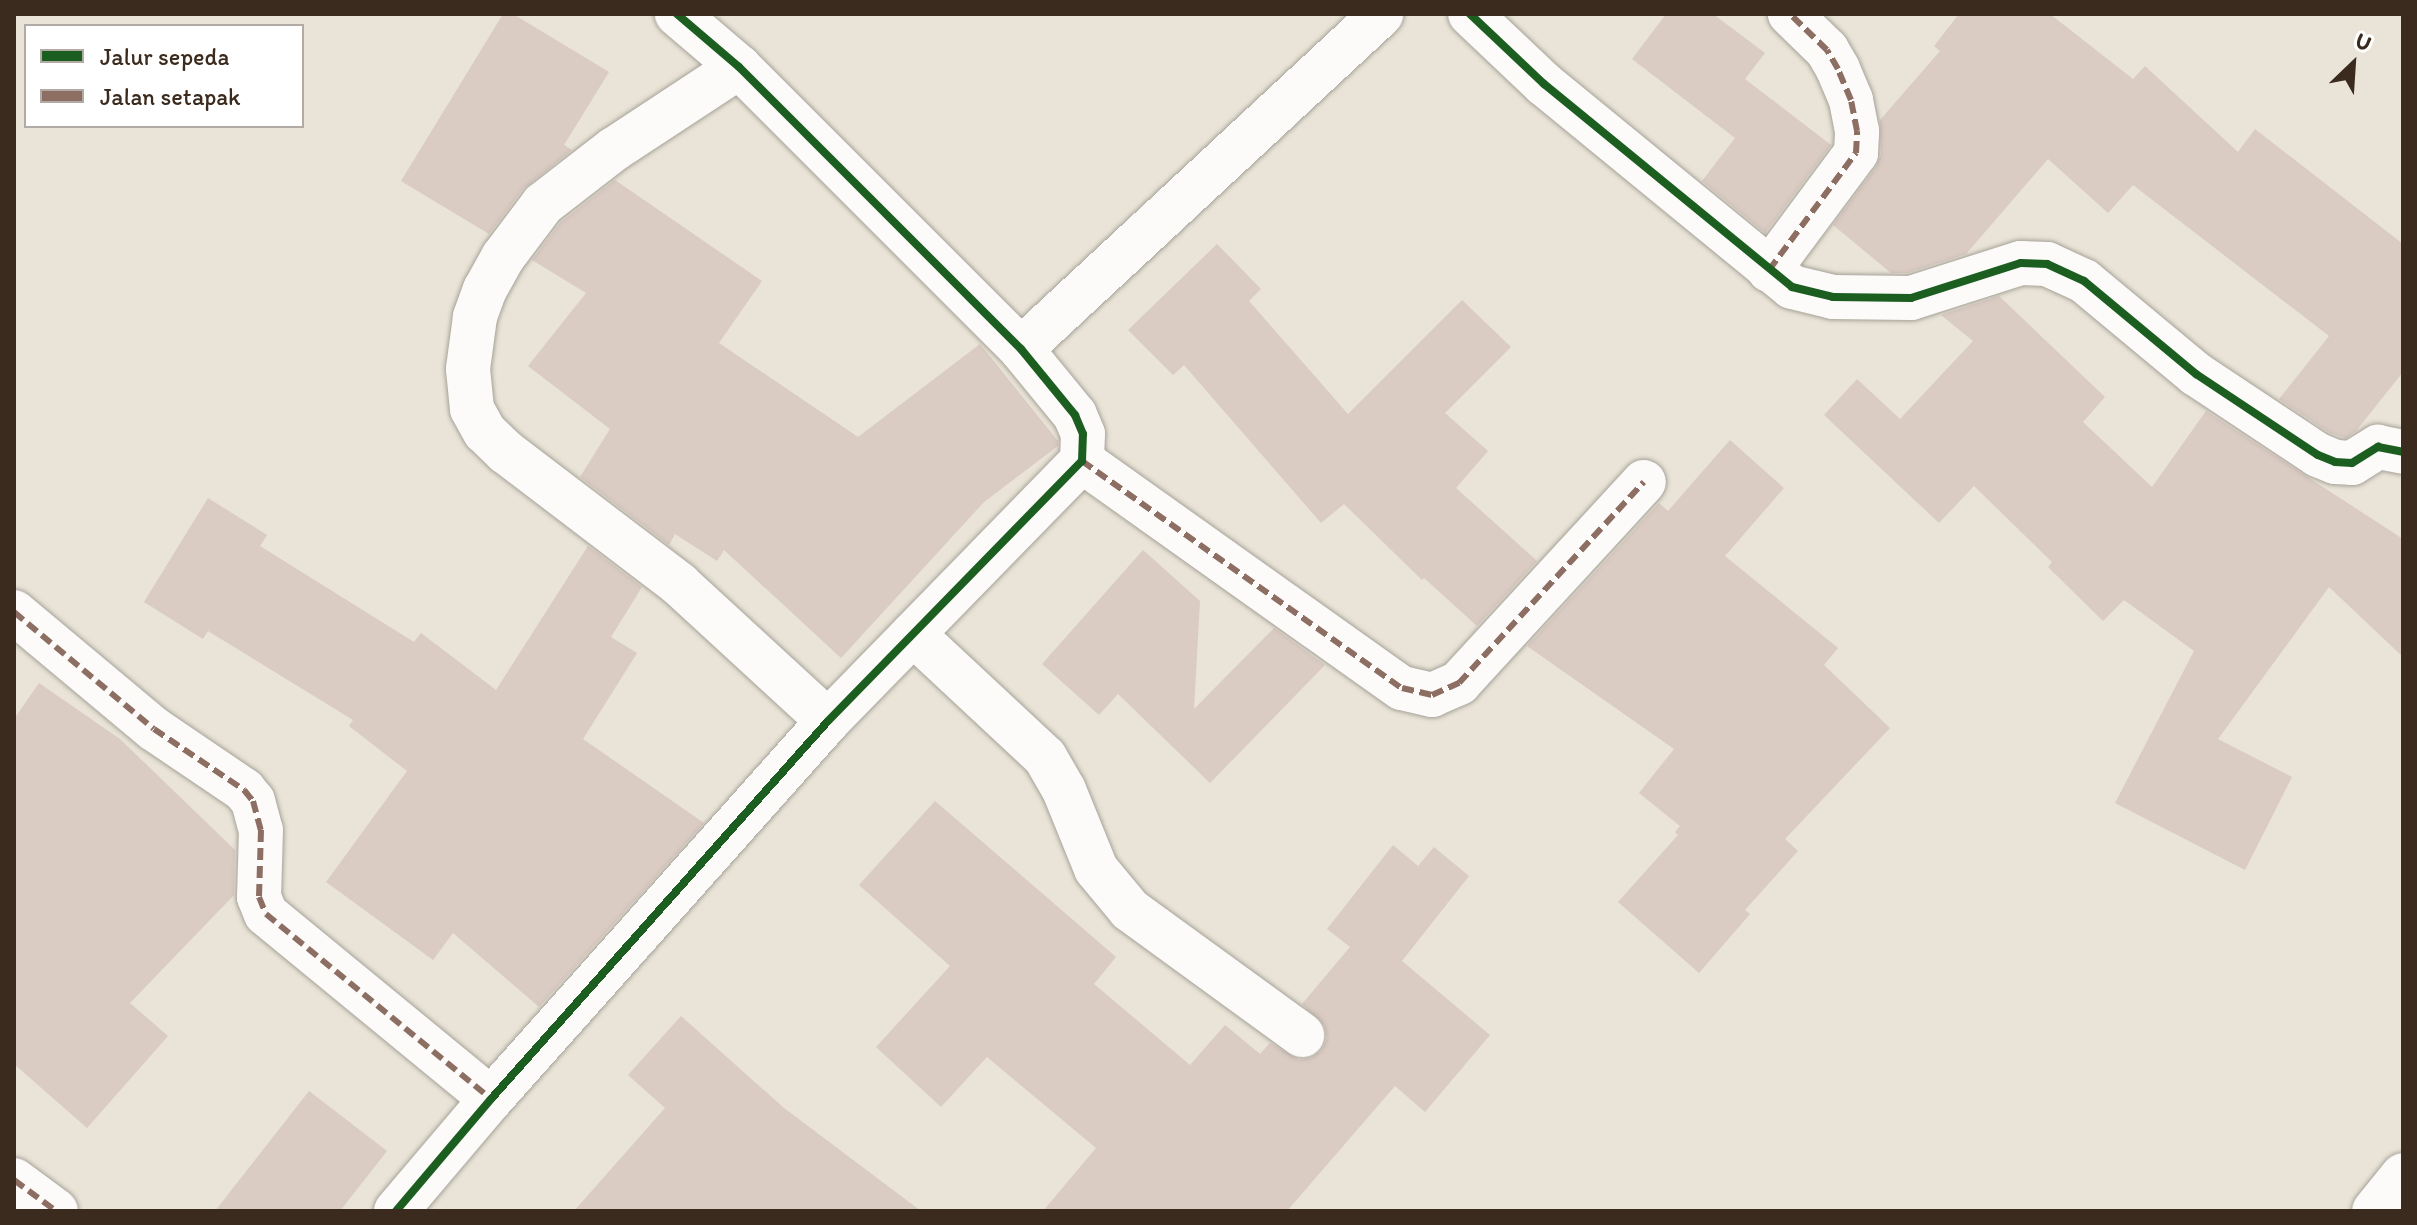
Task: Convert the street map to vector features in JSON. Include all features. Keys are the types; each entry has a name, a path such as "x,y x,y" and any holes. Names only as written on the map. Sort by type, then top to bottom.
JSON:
{"street":[{"path":"396,1211 491,1099 828,721 1082,461 1083,434 1075,415 1021,349 739,67 677,14"},
{"path":"1021,349 1382,14"},
{"path":"1470,14 1544,84 1792,287 1833,297 1911,298 2021,263 2047,264 2084,281 2196,374 2318,455 2335,462 2352,463 2378,447 2403,452"},
{"path":"1769,270 1856,153 1857,131 1851,100 1838,69 1827,50 1790,14"},
{"path":"739,67 614,149 543,204 503,257 485,289 475,317 468,369 472,409 485,432 506,452 679,584 828,721"},
{"path":"1082,461 1402,688 1432,695 1459,683 1644,482"},
{"path":"14,612 154,729 244,790 253,801 261,830 259,897 266,914 491,1099"},
{"path":"913,634 1045,757 1064,790 1078,832 1096,869 1130,910 1302,1035"},
{"path":"2374,1211 2403,1175"},
{"path":"14,1180 56,1211"}],"building":[{"path":"503,14 513,14 609,72 564,145 572,150 523,189 489,234 401,181"},
{"path":"1666,14 1713,14 1765,53 1745,79 1831,145 1765,233 1702,181 1735,138 1632,59"},
{"path":"1959,14 2050,14 2133,79 2145,66 2238,152 2255,129 2403,244 2403,372 2356,431 2346,438 2330,433 2279,399 2329,336 2133,185 2108,213 2048,159 1966,254 1907,273 1891,273 1833,225 1876,167 1881,154 1880,120 1940,51 1934,46"},
{"path":"615,180 762,281 719,343 858,437 980,344 1058,441 1058,446 984,502 841,658 724,550 717,561 675,534 669,545 580,477 610,429 528,366 586,293 532,260 561,222"},
{"path":"1217,244 1261,289 1249,301 1348,414 1462,300 1511,347 1445,413 1488,451 1456,488 1537,561 1477,626 1424,578 1422,580 1344,504 1321,523 1184,365 1173,375 1128,330"},
{"path":"1999,296 2105,397 2083,422 2152,487 2206,411 2403,539 2403,657 2329,587 2218,739 2292,777 2245,870 2115,803 2194,651 2124,600 2103,621 2048,567 2052,562 1974,486 1939,523 1824,415 1857,379 1900,419 1973,341 1941,315"},
{"path":"1730,440 1784,488 1725,556 1838,648 1824,665 1890,728 1785,839 1798,851 1745,910 1750,914 1699,973 1618,902 1678,835 1675,832 1680,826 1639,793 1674,749 1527,646 1659,503 1668,511"},
{"path":"208,498 267,535 260,546 414,642 421,633 496,690 588,546 642,587 611,637 637,653 583,739 704,823 539,1007 453,933 433,960 326,882 407,771 349,726 353,720 208,631 203,639 144,602"},
{"path":"1143,550 1200,601 1194,709 1274,628 1325,665 1210,783 1118,694 1099,715 1042,664"},
{"path":"39,683 120,739 235,850 234,895 130,1003 168,1036 87,1128 14,1064 14,719"},
{"path":"935,801 1116,957 1094,984 1190,1065 1225,1025 1260,1054 1270,1043 1299,1060 1311,1058 1322,1050 1327,1038 1325,1026 1302,1004 1350,947 1327,929 1393,845 1418,866 1434,847 1469,876 1402,961 1490,1035 1425,1112 1395,1086 1287,1211 1043,1211 1096,1148 987,1057 941,1107 876,1047 950,966 859,885"},
{"path":"681,1016 784,1108 921,1211 574,1211 665,1108 628,1075"},
{"path":"309,1091 387,1151 340,1211 215,1211"}],"marked path":[{"path":"1769,270 1856,153 1857,131 1851,100 1838,69 1827,50 1790,14"},
{"path":"1082,461 1402,688 1432,695 1459,683 1644,482"},
{"path":"14,612 154,729 244,790 253,801 261,830 259,897 266,914 491,1099"},
{"path":"14,1180 56,1211"}],"cycle path":[{"path":"396,1211 491,1099 828,721 1082,461 1083,434 1075,415 1021,349 739,67 677,14"},
{"path":"1470,14 1544,84 1792,287 1833,297 1911,298 2021,263 2047,264 2084,281 2196,374 2318,455 2335,462 2352,463 2378,447 2403,452"}]}
